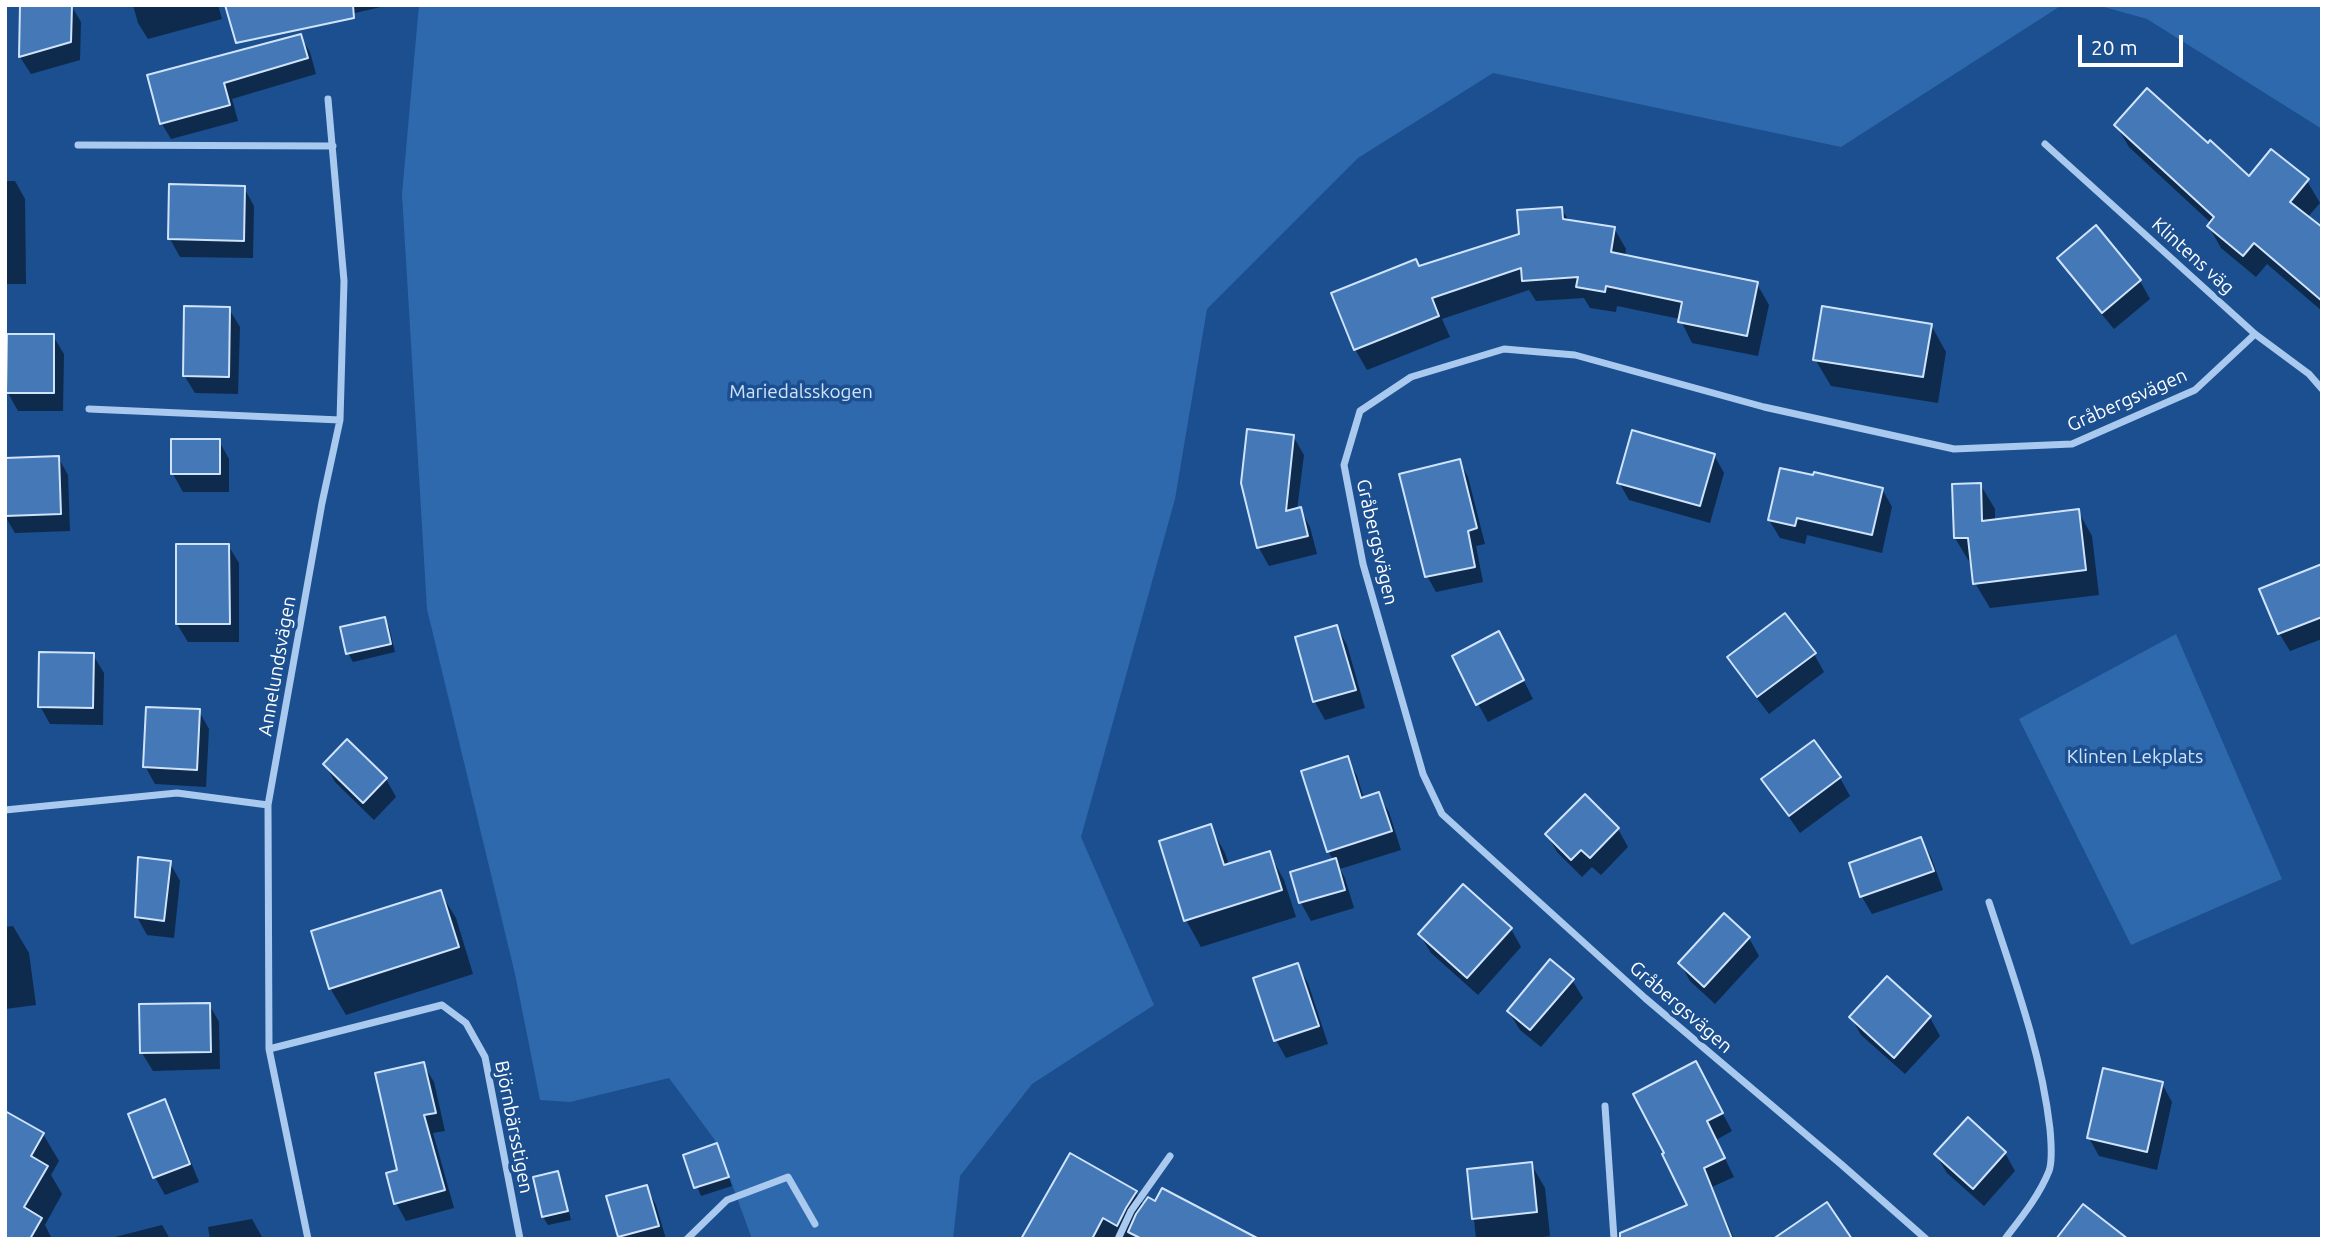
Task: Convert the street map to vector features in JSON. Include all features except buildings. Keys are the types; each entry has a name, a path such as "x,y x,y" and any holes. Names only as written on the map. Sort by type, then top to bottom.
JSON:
{"street":[{"name":"Annelundsvägen","path":"308,1239 269,1049 268,806 340,420 344,281 328,99"},
{"name":"Klintens väg","path":"2045,144 2256,334 2309,374 2322,389"},
{"path":"78,145 333,146"},
{"name":"Gråbergsvägen","path":"1926,1239 1645,998 1442,814 1423,774 1363,564 1344,465 1360,411 1411,377 1504,349 1575,355 1764,407 1954,449 2072,444 2195,390 2256,334"},
{"path":"89,409 340,420"},
{"path":"5,810 177,793 268,806"},
{"path":"1989,902 2027,1018 2046,1097 2051,1140 2050,1169 2030,1206 2005,1239"},
{"name":"Björnbärsstigen","path":"269,1049 442,1005 466,1023 485,1057 520,1239"},
{"path":"1605,1107 1614,1239"},
{"path":"1118,1239 1131,1211 1170,1156"},
{"path":"687,1239 727,1200 789,1177 815,1224"}],"green space":[{"name":"Mariedalsskogen","path":"419,5 2062,5 1841,147 1493,73 1358,158 1207,309 1175,499 1081,837 1154,1005 1032,1084 960,1176 953,1239 752,1239 717,1143 669,1078 570,1102 540,1100 515,974 427,609 402,194"},
{"path":"2097,5 2322,5 2322,129 2147,19"},
{"name":"Klinten Lekplats","path":"2176,634 2282,879 2131,945 2019,719"}]}
